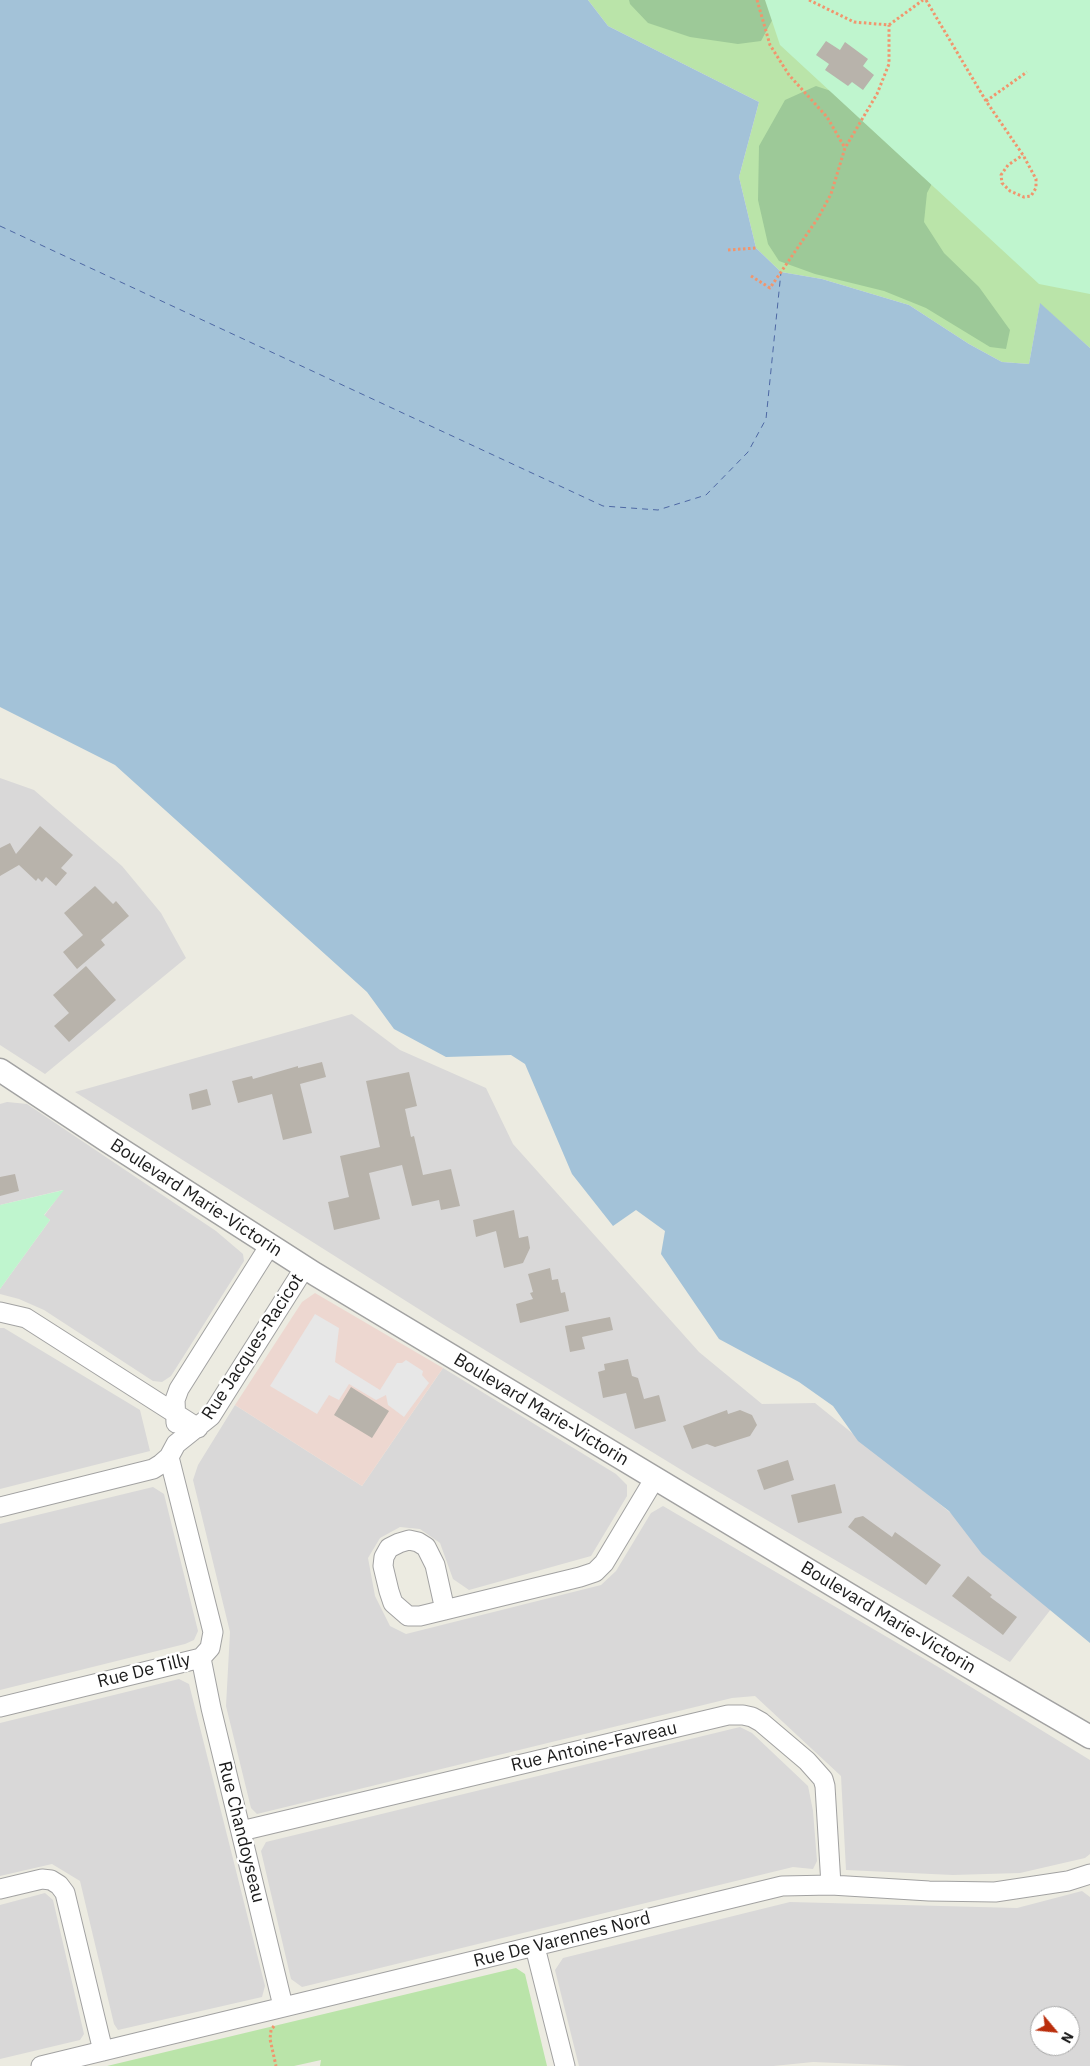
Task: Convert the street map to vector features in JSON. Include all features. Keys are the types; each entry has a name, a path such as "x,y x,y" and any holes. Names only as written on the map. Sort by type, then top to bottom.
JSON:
{"street":[{"name":"Boulevard Marie-Victorin","path":"1,1073 305,1267 1090,1737"},
{"name":"Rue Jacques-Racicot","path":"172,1451 175,1400 180,1389 270,1245"},
{"name":"Rue Jacques-Racicot","path":"0,1506 153,1469 211,1416 305,1267"},
{"path":"0,1312 26,1318 198,1428"},
{"name":"Rue De Tilly","path":"0,1707 201,1658 210,1648 214,1632 172,1451"},
{"path":"445,1610 595,1572 604,1563 655,1478"},
{"name":"Rue Chandoyseau","path":"201,1658 211,1708 241,1831 279,2014"},
{"name":"Rue Antoine-Favreau","path":"241,1831 728,1715 743,1715 761,1722 807,1761 823,1779 831,1885"},
{"name":"Rue De Varennes Nord","path":"41,2066 103,2050 279,2014 536,1947 782,1886 831,1885 929,1891 995,1892 1068,1881 1090,1874"},
{"path":"0,1889 42,1879 51,1880 65,1892 103,2050"},
{"path":"536,1947 565,2066"}],"path":[{"path":"757,0 770,45 789,75 827,117 845,148"},
{"path":"809,0 854,22 889,26 925,0 986,101 1023,155 1036,179 1036,188 1031,196 1024,197 1010,191 1002,183 1001,175 1008,165 1023,155"},
{"path":"751,276 770,288 818,218 831,194 845,148 877,94 889,64 889,26"},
{"path":"986,101 1027,72"},
{"path":"728,250 756,248"},
{"path":"276,2066 270,2039 279,2014"}],"shaded area":[{"path":"0,778 34,790 122,866 161,913 186,958 45,1074 0,1045"},
{"path":"352,1014 400,1050 486,1088 513,1144 699,1352 762,1404 815,1403 1058,1600 1010,1662 693,1477 444,1325 75,1092"},
{"path":"7,1102 27,1104 216,1231 243,1254 244,1261 171,1376 162,1382 153,1381 44,1310 19,1299 0,1294 0,1289 50,1220 44,1216 63,1190 0,1205 0,1104"},
{"path":"315,1293 443,1368 362,1486 235,1405 302,1302"},
{"path":"315,1314 339,1328 335,1362 380,1390 397,1363 402,1363 406,1360 423,1371 422,1375 429,1383 404,1417 388,1405 386,1395 376,1400 349,1384 339,1400 329,1395 317,1414 270,1386"},
{"path":"0,1328 4,1328 140,1410 150,1451 0,1489"},
{"path":"443,1368 616,1474 627,1485 627,1496 591,1556 469,1590 453,1579 440,1543 420,1529 400,1527 380,1538 368,1558 375,1596 390,1626 406,1634 601,1585 616,1571 651,1513 663,1506 940,1668 1090,1760 1090,1854 1085,1858 1020,1873 953,1875 846,1870 841,1776 755,1696 732,1698 257,1814 251,1808 226,1706 230,1632 193,1480 198,1465 235,1405 362,1486"},
{"path":"153,1487 164,1494 198,1631 194,1640 185,1644 0,1690 0,1524"},
{"path":"179,1679 189,1684 265,1986 262,1997 118,2030 114,2024 80,1881 52,1864 0,1876 0,1723"},
{"path":"740,1727 752,1733 808,1786 813,1811 817,1861 813,1869 793,1867 302,1987 291,1979 261,1851 266,1842"},
{"path":"1082,1891 1090,1897 1090,2066 908,2066 813,2062 773,2066 579,2066 555,1970 563,1958 790,1902 1017,1908"},
{"path":"45,1893 53,1900 84,2034 80,2040 0,2059 0,1905"}],"green space":[{"path":"588,0 1090,0 1090,348 1040,304 1029,364 1002,362 969,344 909,305 822,279 781,272 756,248 739,177 759,102 608,26"},
{"path":"629,0 783,0 761,41 738,44 690,37 648,23 630,4"},
{"path":"765,0 1090,0 1090,294 1039,284 780,45"},
{"path":"816,86 849,97 939,170 927,193 924,222 944,253 979,287 1010,330 1006,349 990,347 926,308 884,291 815,274 779,261 768,244 758,200 759,146 785,100"},
{"path":"64,1190 44,1215 50,1220 0,1289 0,1205"},
{"path":"516,1968 525,1974 547,2066 320,2066 321,2060 294,2066 107,2066"}],"water":[{"path":"0,0 588,0 608,26 759,102 739,177 756,248 781,272 822,279 909,305 969,344 1002,362 1029,364 1040,303 1090,348 1090,1643 982,1554 949,1511 858,1441 833,1406 799,1382 719,1339 661,1254 665,1231 636,1210 613,1226 572,1174 525,1064 511,1055 446,1057 394,1029 367,992 115,765 0,707"}],"building":[{"path":"826,41 840,50 845,42 868,59 863,66 874,75 863,90 852,82 848,86 825,70 829,64 816,55"},
{"path":"40,826 73,855 61,868 67,873 56,886 46,877 42,882 38,878 36,881 19,865 0,876 0,848 10,843 16,854"},
{"path":"95,886 113,904 116,901 129,916 101,940 105,945 77,969 63,952 83,935 64,913"},
{"path":"86,966 116,1000 69,1042 54,1026 69,1013 53,995"},
{"path":"322,1062 326,1077 300,1084 312,1133 283,1140 272,1094 238,1103 232,1081 252,1076 253,1079 298,1066 298,1068"},
{"path":"409,1072 417,1106 405,1109 411,1137 414,1136 423,1175 451,1169 460,1206 441,1210 439,1200 412,1206 402,1165 369,1173 380,1219 334,1230 328,1202 349,1197 340,1156 380,1147 366,1081"},
{"path":"207,1089 211,1105 192,1110 189,1094"},
{"path":"15,1174 19,1191 0,1196 0,1177"},
{"path":"514,1210 519,1238 528,1236 530,1248 523,1263 504,1268 496,1231 476,1237 473,1220"},
{"path":"550,1268 552,1280 558,1279 561,1293 565,1292 569,1311 520,1323 516,1304 533,1299 530,1293 533,1292 528,1274"},
{"path":"610,1317 613,1330 582,1337 585,1349 570,1352 565,1326"},
{"path":"628,1359 632,1376 638,1378 644,1399 659,1395 666,1421 635,1429 626,1393 603,1398 598,1372 605,1370 604,1364"},
{"path":"351,1387 389,1411 372,1438 334,1415"},
{"path":"727,1410 728,1414 740,1410 752,1415 757,1425 750,1436 715,1447 707,1444 692,1449 683,1426"},
{"path":"788,1460 794,1480 764,1490 757,1470"},
{"path":"835,1484 842,1513 798,1523 791,1495"},
{"path":"863,1516 892,1537 895,1532 941,1565 926,1585 848,1527 855,1518"},
{"path":"968,1576 992,1595 990,1597 1017,1617 1003,1635 952,1596"}],"ferry route":[{"path":"0,226 603,506 658,510 706,495 748,452 766,419 781,272"}]}
